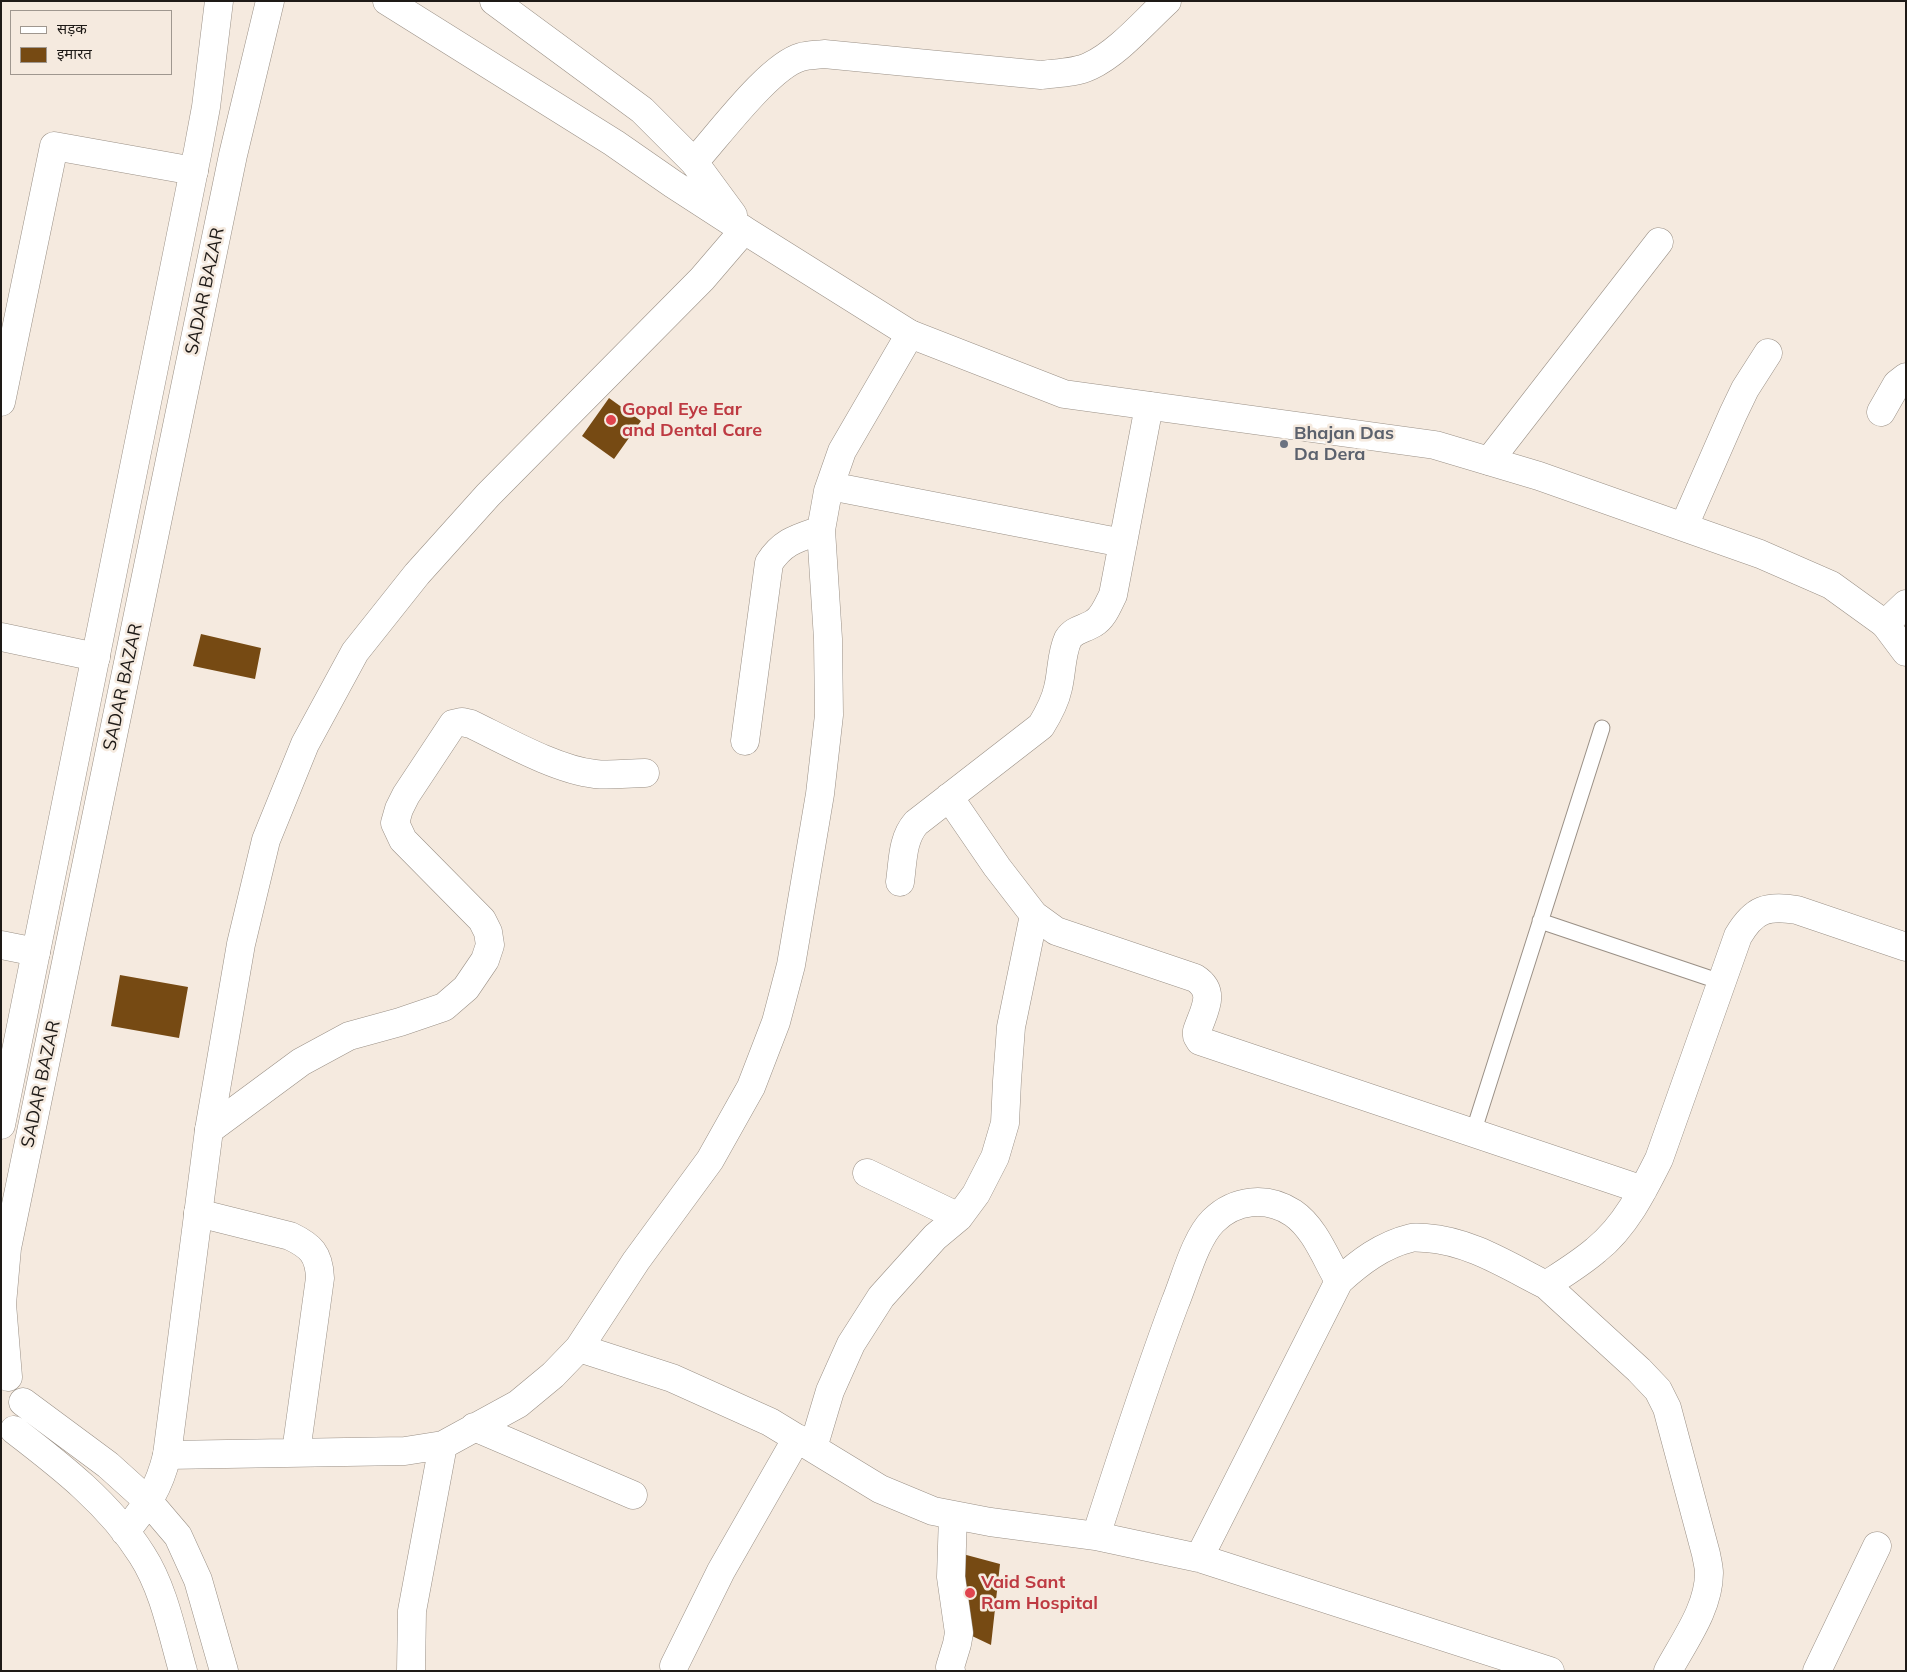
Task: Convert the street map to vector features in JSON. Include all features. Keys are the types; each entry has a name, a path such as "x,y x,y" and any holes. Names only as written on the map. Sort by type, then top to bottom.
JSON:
{"street":[{"path":"1,1125 194,171 206,107 219,1"},
{"name":"SADAR BAZAR","path":"5,1375 2,1304 7,1248 231,164 270,1"},
{"path":"387,1 614,143 744,230 910,334 1064,394 1435,445 1539,476 1760,554 1831,586 1885,624 1906,652"},
{"path":"494,1 642,110 694,162 744,230"},
{"path":"694,162 761,86 780,68 801,57 824,54 1041,75 1066,72 1089,66 1112,52 1167,1"},
{"path":"1,402 54,146 194,171"},
{"path":"125,1532 149,1502 162,1476 167,1455 209,1130 241,944 266,840 304,744 355,652 417,574 488,494 702,279 744,230"},
{"path":"1489,461 1659,242"},
{"path":"167,1455 405,1451 443,1445 518,1404 552,1375 579,1348 636,1261 710,1160 751,1087 776,1022 791,965 820,794 829,715 828,640 821,530 830,486 842,451 910,334"},
{"path":"1684,526 1745,389 1768,353"},
{"path":"1881,412 1897,384 1906,378"},
{"path":"900,882 909,831 916,823 1041,726 1052,708 1059,687 1064,648 1070,636 1080,628 1094,623 1106,610 1113,595 1150,406"},
{"path":"830,486 1123,543"},
{"path":"745,741 770,563 777,550 789,542 821,530"},
{"path":"1885,624 1906,604"},
{"path":"1,637 96,657"},
{"path":"209,1130 301,1062 349,1036 400,1022 444,1007 466,988 484,960 490,945 488,932 482,920 403,840 395,823 399,809 406,796 453,724 462,722 471,724 557,764 578,771 596,774 645,773"},
{"path":"949,797 1034,915 1056,931 1194,978 1202,983 1207,989 1208,998 1197,1031 1200,1041 1643,1190"},
{"path":"1546,1285 1597,1249 1621,1224 1643,1190 1659,1159 1721,982 1738,936 1747,920 1760,911 1778,907 1797,910 1906,947"},
{"path":"674,1666 722,1571 805,1443 851,1344 881,1297 935,1237 959,1217 976,1194 995,1157 1005,1122 1006,1080 1011,1027 1034,915"},
{"path":"1,945 36,952"},
{"path":"867,1173 959,1217"},
{"path":"1096,1536 1158,1348 1196,1248 1213,1221 1232,1207 1254,1201 1275,1204 1293,1213 1308,1227 1339,1282"},
{"path":"198,1214 290,1236 304,1243 312,1250 319,1265 320,1278 296,1452"},
{"path":"1200,1558 1339,1282 1360,1263 1385,1247 1412,1238 1441,1239 1474,1249 1546,1285 1639,1370 1658,1390 1667,1408 1706,1554 1709,1573 1706,1595 1699,1615 1668,1671"},
{"path":"579,1348 672,1378 770,1422 880,1489 933,1511 953,1516 1096,1536 1200,1558 1550,1671"},
{"path":"5,1375 16,1383 21,1392 23,1402 20,1422 8,1434 57,1463 108,1511 143,1556 160,1594 183,1671"},
{"path":"23,1402 108,1466 149,1502 178,1536 198,1580 224,1671"},
{"path":"474,1428 633,1495"},
{"path":"411,1671 412,1611 443,1445"},
{"path":"950,1671 959,1633 951,1577 953,1516"},
{"path":"1817,1671 1877,1546"}],"lane":[{"path":"1472,1133 1602,728"},
{"path":"1540,921 1721,982"}],"building":[{"path":"609,398 641,421 614,459 582,436"},
{"path":"201,634 261,648 255,679 193,666"},
{"path":"120,975 188,987 179,1038 111,1026"},
{"path":"959,1553 1000,1564 991,1645 951,1626"}],"place":[{"name":"Gopal Eye Ear and Dental Care","path":"611,420"},
{"name":"Bhajan Das Da Dera","path":"1284,444"},
{"name":"Vaid Sant Ram Hospital","path":"970,1593"}]}
